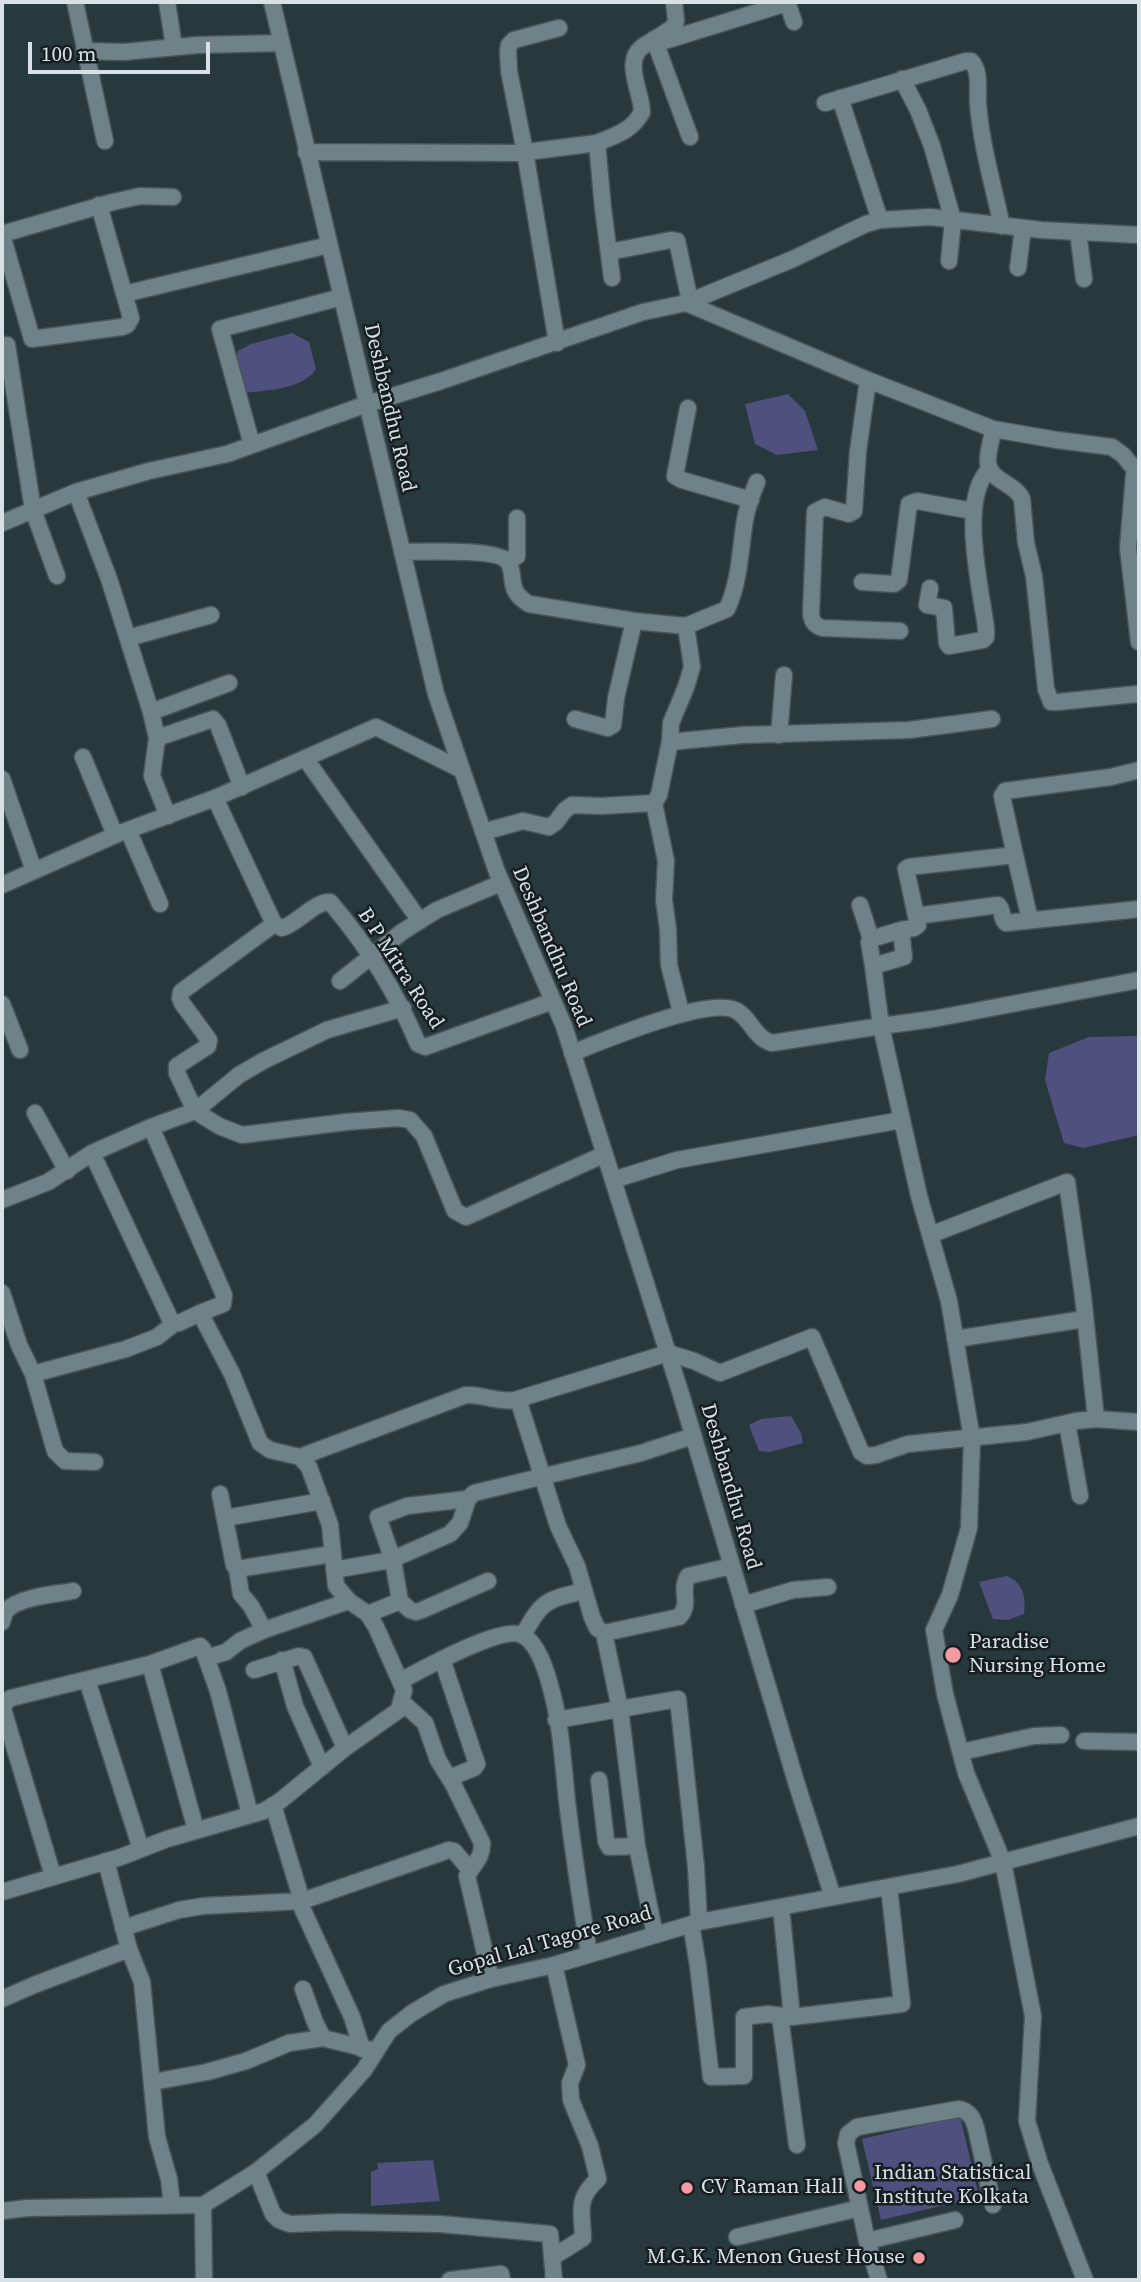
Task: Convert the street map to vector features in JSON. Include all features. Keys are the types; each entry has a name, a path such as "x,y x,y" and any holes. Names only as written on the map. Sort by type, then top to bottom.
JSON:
{"street":[{"path":"75,2 105,141"},
{"path":"167,2 174,47"},
{"path":"655,42 675,25 674,2"},
{"path":"306,152 525,152 597,143 626,131 638,121 642,112 634,75 634,61 638,51 655,42 787,2 794,22"},
{"name":"Deshbandhu Road","path":"277,3 281,43 306,152 436,694 501,883 553,1001 572,1053 694,1436 833,1897"},
{"path":"557,343 509,71 509,45 514,40 559,28"},
{"path":"655,42 690,137"},
{"path":"85,51 124,52 174,47 281,43"},
{"path":"880,220 833,101 966,61 975,64 983,145 1002,226"},
{"path":"902,79 932,146 953,220 950,261"},
{"path":"597,143 612,278"},
{"path":"32,340 2,234 99,205 140,196 173,197"},
{"path":"57,576 33,510 4,345 127,325 131,318 99,205"},
{"path":"2,523 76,492 149,471 227,454 643,312 688,302 880,220 930,217 1023,228 1139,235"},
{"path":"1018,268 1023,228"},
{"path":"1078,232 1084,279"},
{"path":"608,252 677,241 688,302"},
{"path":"124,294 329,244"},
{"path":"252,445 220,329 342,297"},
{"path":"688,302 868,380 993,429 1112,447 1122,454 1138,472 1134,475 1128,548 1139,642"},
{"path":"868,380 858,451 854,511 849,514 825,507 815,512 810,614 817,626 823,628 900,631"},
{"path":"688,408 674,476 751,500"},
{"path":"993,429 988,462 990,469 1020,494 1022,499 1048,698 1051,702 1058,702 1139,697"},
{"path":"930,588 927,605 944,608 949,646 983,640 986,637 973,511 980,482 990,469"},
{"path":"402,552 464,552 497,556 507,561 511,583 528,604 634,621 686,626 727,609 738,570 745,516 757,482"},
{"path":"76,492 97,543 151,712 157,738 152,776 168,816"},
{"path":"862,582 894,584 899,580 909,504 917,501 973,511"},
{"path":"507,561 517,556 517,518"},
{"path":"128,638 211,615"},
{"path":"576,719 608,728 613,725 616,698 634,621"},
{"path":"681,1012 669,965 664,900 666,862 654,803 659,795 670,742 671,723 692,667 686,626"},
{"path":"779,735 783,675"},
{"path":"151,712 229,683"},
{"path":"157,738 211,719 215,720 242,787"},
{"path":"670,742 721,737 909,730 992,719"},
{"path":"2,885 121,832 242,787 376,727 462,770"},
{"path":"83,757 160,904"},
{"path":"305,758 420,920"},
{"path":"1030,920 1002,796 1005,792 1111,777 1139,770"},
{"path":"2,779 34,871"},
{"path":"215,798 274,924 181,992 182,1003 209,1040 208,1046 177,1066 177,1073 195,1111 219,1126 242,1135 346,1122 398,1118 410,1120 424,1136 455,1211 466,1217 603,1154"},
{"path":"483,832 523,821 549,827 572,805 654,803"},
{"path":"870,939 916,926 906,874 909,867 1015,855"},
{"path":"340,981 369,956 420,920 501,883"},
{"name":"B P Mitra Road","path":"274,924 282,928 291,925 323,902 330,902 403,1009 418,1044 425,1047 553,1001"},
{"path":"860,905 870,939 881,1026 919,1196 949,1301 972,1438 969,1528 950,1595 934,1630 945,1694 966,1773 1003,1862 1033,2016 1027,2121 1040,2164 1085,2280"},
{"path":"916,916 998,905 1006,923 1139,909"},
{"path":"873,966 904,957 901,930"},
{"path":"572,1053 681,1012 728,1008 737,1011 757,1035 772,1044 933,1019 1139,980"},
{"path":"2,1004 20,1050"},
{"path":"2,1200 48,1182 92,1153 150,1127 195,1111 239,1075 327,1030 403,1009"},
{"path":"35,1113 67,1171"},
{"path":"613,1180 677,1160 902,1120"},
{"path":"33,1374 126,1349 157,1337 175,1322 223,1304 224,1295 150,1127"},
{"path":"92,1153 171,1321 175,1322"},
{"path":"930,1235 1068,1182 1096,1419"},
{"path":"2,1293 19,1345 33,1374 55,1451 65,1461 95,1462"},
{"path":"200,1314 232,1374 260,1443 270,1450 300,1457 466,1395 478,1394 508,1401 518,1399 668,1353 720,1373 812,1337 860,1452 867,1456 908,1444 1027,1432 1096,1419 1139,1422"},
{"path":"956,1339 1086,1319"},
{"path":"518,1399 558,1526 577,1566 592,1617 597,1628 604,1633 620,1709 636,1846 655,1935"},
{"path":"1067,1423 1080,1496"},
{"path":"237,1569 393,1560 456,1529 468,1499 474,1493 641,1453 694,1436"},
{"path":"2,1892 264,1811 398,1710 404,1690 382,1639 368,1614 349,1601 336,1587 330,1525 309,1467 300,1457"},
{"path":"220,1494 241,1594 264,1630"},
{"path":"468,1499 407,1506 378,1517 393,1560 403,1605 416,1612 488,1581"},
{"path":"225,1518 322,1501"},
{"path":"604,1633 679,1617 687,1605 684,1582 688,1576 732,1566"},
{"path":"743,1605 793,1590 828,1587"},
{"path":"2,1622 6,1610 15,1605 35,1598 73,1591"},
{"path":"523,1635 539,1607 547,1601 584,1591"},
{"path":"2,1593 15,1605"},
{"path":"206,1658 226,1653 240,1641 264,1630 349,1601"},
{"path":"368,1614 400,1601"},
{"path":"400,1681 491,1638 514,1633 531,1641 550,1686 589,1954"},
{"path":"53,1876 3,1705 11,1698 150,1664 196,1646 203,1649 218,1691 250,1814"},
{"path":"254,1670 282,1660 304,1657 345,1748"},
{"path":"282,1660 295,1706 322,1767"},
{"path":"442,1660 477,1764 474,1768 449,1778"},
{"path":"150,1664 196,1830"},
{"path":"87,1680 141,1849"},
{"path":"556,1720 678,1699 696,1867 695,1923 698,1966 711,2077 744,2076 744,2017 768,2014 786,2017 902,2004 889,1887"},
{"path":"401,1701 425,1723 438,1760 482,1843 480,1858 467,1876 491,1979"},
{"path":"961,1752 1034,1736 1061,1735"},
{"path":"1084,1741 1139,1742"},
{"path":"599,1780 609,1847 636,1846"},
{"path":"273,1805 302,1908 369,2050"},
{"name":"Gopal Lal Tagore Road","path":"203,2205 256,2172 314,2125 364,2070 369,2050 412,2013 444,1994 695,1923 889,1887 1003,1862 1139,1826"},
{"path":"123,1928 180,1910 203,1906 302,1901 449,1850 454,1851 470,1870"},
{"path":"106,1861 123,1928 142,1982 158,2137 169,2179 172,2205"},
{"path":"780,1907 797,2145"},
{"path":"2,1999 129,1948"},
{"path":"553,2257 583,2238 582,2202 586,2190 598,2179 590,2146 571,2100 570,2083 577,2065 554,1965"},
{"path":"303,1989 323,2038"},
{"path":"153,2081 206,2072 246,2061 289,2043 323,2038 369,2050"},
{"path":"879,2280 867,2241 846,2143 848,2134 857,2127 965,2110 972,2117 976,2128 993,2205"},
{"path":"256,2172 274,2214 279,2220 290,2224 440,2224 550,2234 554,2280"},
{"path":"2,2211 203,2205 204,2280"},
{"path":"737,2237 860,2208"},
{"path":"867,2241 955,2220"},
{"path":"450,2280 501,2274 502,2280"}],"water":[{"path":"292,333 309,342 316,369 310,376 293,385 244,393 234,368 238,351 251,344"},
{"path":"788,394 805,411 818,450 777,455 755,444 745,404"},
{"path":"1139,1036 1139,1135 1083,1148 1064,1143 1045,1080 1049,1053 1089,1037"},
{"path":"791,1416 801,1433 803,1443 770,1452 759,1451 749,1425 761,1419"},
{"path":"1007,1576 1017,1583 1023,1592 1024,1614 1008,1620 993,1619 979,1582"},
{"path":"960,2116 979,2197 881,2220 862,2139"},
{"path":"433,2160 440,2201 371,2206 371,2172 378,2169 377,2163"}],"place":[{"name":"Paradise Nursing Home","path":"953,1655"},
{"name":"Indian Statistical Institute Kolkata","path":"860,2186"},
{"name":"CV Raman Hall","path":"687,2188"},
{"name":"M.G.K. Menon Guest House","path":"919,2258"}]}
